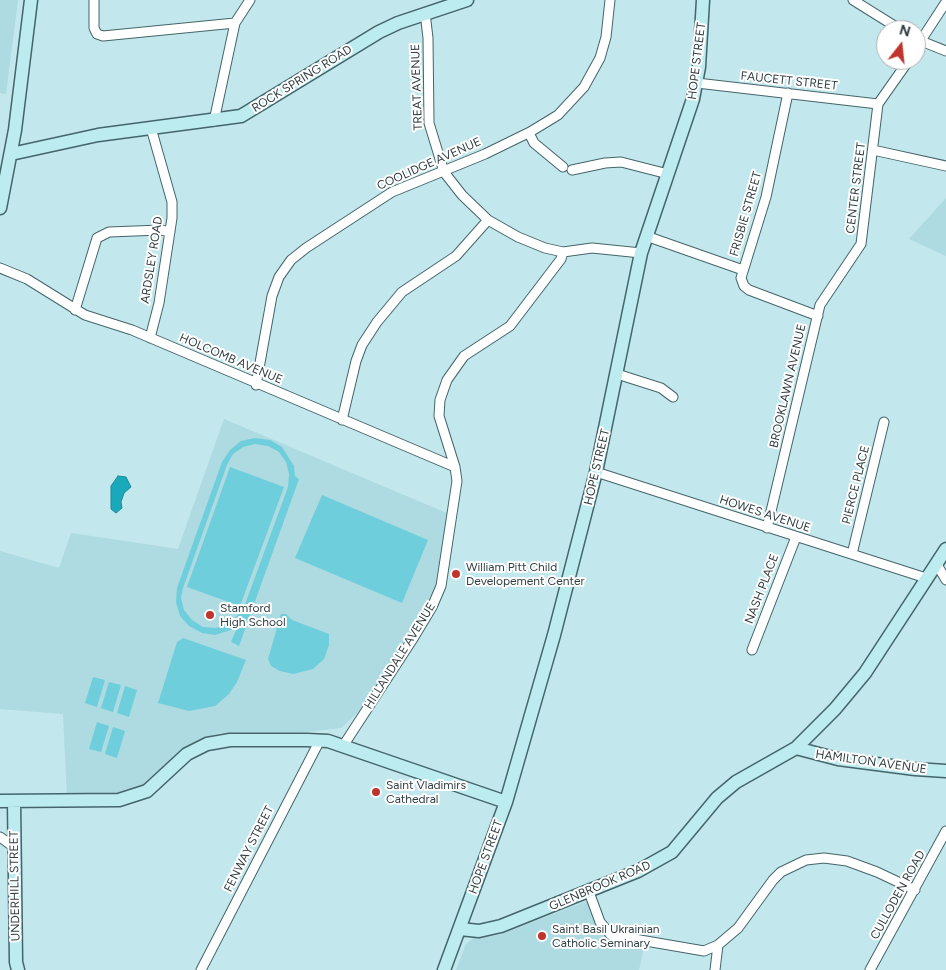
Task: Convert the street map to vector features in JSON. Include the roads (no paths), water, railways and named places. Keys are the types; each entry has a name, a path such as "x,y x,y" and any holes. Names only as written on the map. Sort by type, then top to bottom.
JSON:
{"street":[{"path":"0,208 4,174 11,154 31,0"},
{"path":"94,0 94,28 97,34 103,36 234,23"},
{"path":"214,121 234,23 250,0"},
{"name":"ROCK SPRING ROAD","path":"11,154 98,135 214,121 250,112 379,32 425,13 468,0"},
{"name":"COOLIDGE AVENUE","path":"256,385 272,296 279,277 287,264 306,248 381,198 444,172 529,132 558,115 584,87 604,46 610,0"},
{"name":"HOPE STREET","path":"460,928 506,802 540,688 596,472 641,253 688,117 697,83 703,0"},
{"path":"853,0 885,20"},
{"path":"926,29 946,2"},
{"name":"TREAT AVENUE","path":"425,13 428,38 429,123 444,172 462,195 488,220 518,237 545,248 563,252 592,248 641,253"},
{"path":"926,42 946,51"},
{"name":"CENTER STREET","path":"818,316 820,305 861,244 878,104 902,70"},
{"name":"FAUCETT STREET","path":"697,83 878,104"},
{"name":"FRISBIE STREET","path":"646,236 743,270 766,197 788,93"},
{"name":"ARDSLEY ROAD","path":"150,338 159,303 170,232 172,202 151,128"},
{"path":"529,132 534,143 563,167"},
{"path":"873,150 946,166"},
{"path":"572,170 605,163 621,162 668,174"},
{"path":"342,420 356,361 362,345 377,322 402,292 444,265 468,245 488,220"},
{"path":"75,310 97,238 109,232 161,230 170,232"},
{"name":"HILLANDALE AVENUE","path":"343,746 414,637 438,595 445,569 456,494 455,467 440,416 440,400 447,380 464,356 503,332 520,315 561,259 563,252"},
{"name":"HOLCOMB AVENUE","path":"0,268 27,279 75,310 150,338 256,385 455,467"},
{"name":"BROOKLAWN AVENUE","path":"743,270 741,278 747,288 818,316 767,528"},
{"path":"617,374 661,388 673,397"},
{"name":"PIERCE PLACE","path":"852,554 884,422"},
{"name":"HOWES AVENUE","path":"596,472 926,578"},
{"name":"NASH PLACE","path":"752,650 796,537"},
{"name":"GLENBROOK ROAD","path":"460,928 470,931 493,929 589,892 638,871 666,856 679,845 705,810 724,791 796,748 859,681 946,550"},
{"path":"936,563 946,580"},
{"path":"0,801 119,800 147,791 187,754 207,744 230,740 320,740 343,746 506,802"},
{"name":"FENWAY STREET","path":"201,970 320,740"},
{"name":"HAMILTON AVENUE","path":"796,748 838,759 946,771"},
{"name":"UNDERHILL STREET","path":"14,801 16,962 18,970"},
{"name":"CULLODEN ROAD","path":"870,970 946,832"},
{"path":"0,837 15,848"},
{"path":"589,892 600,922 608,933 615,937 704,951 718,945 738,928 777,876 788,868 806,860 824,858 847,861 877,872 915,890"},
{"path":"444,970 460,928"},
{"path":"715,970 718,945"}],"place":[{"name":"William Pitt Child Developement Center","path":"456,574"},
{"name":"Stamford High School","path":"210,615"},
{"name":"Saint Vladimirs Cathedral","path":"376,792"},
{"name":"Saint Basil Ukrainian Catholic Seminary","path":"542,936"}]}
